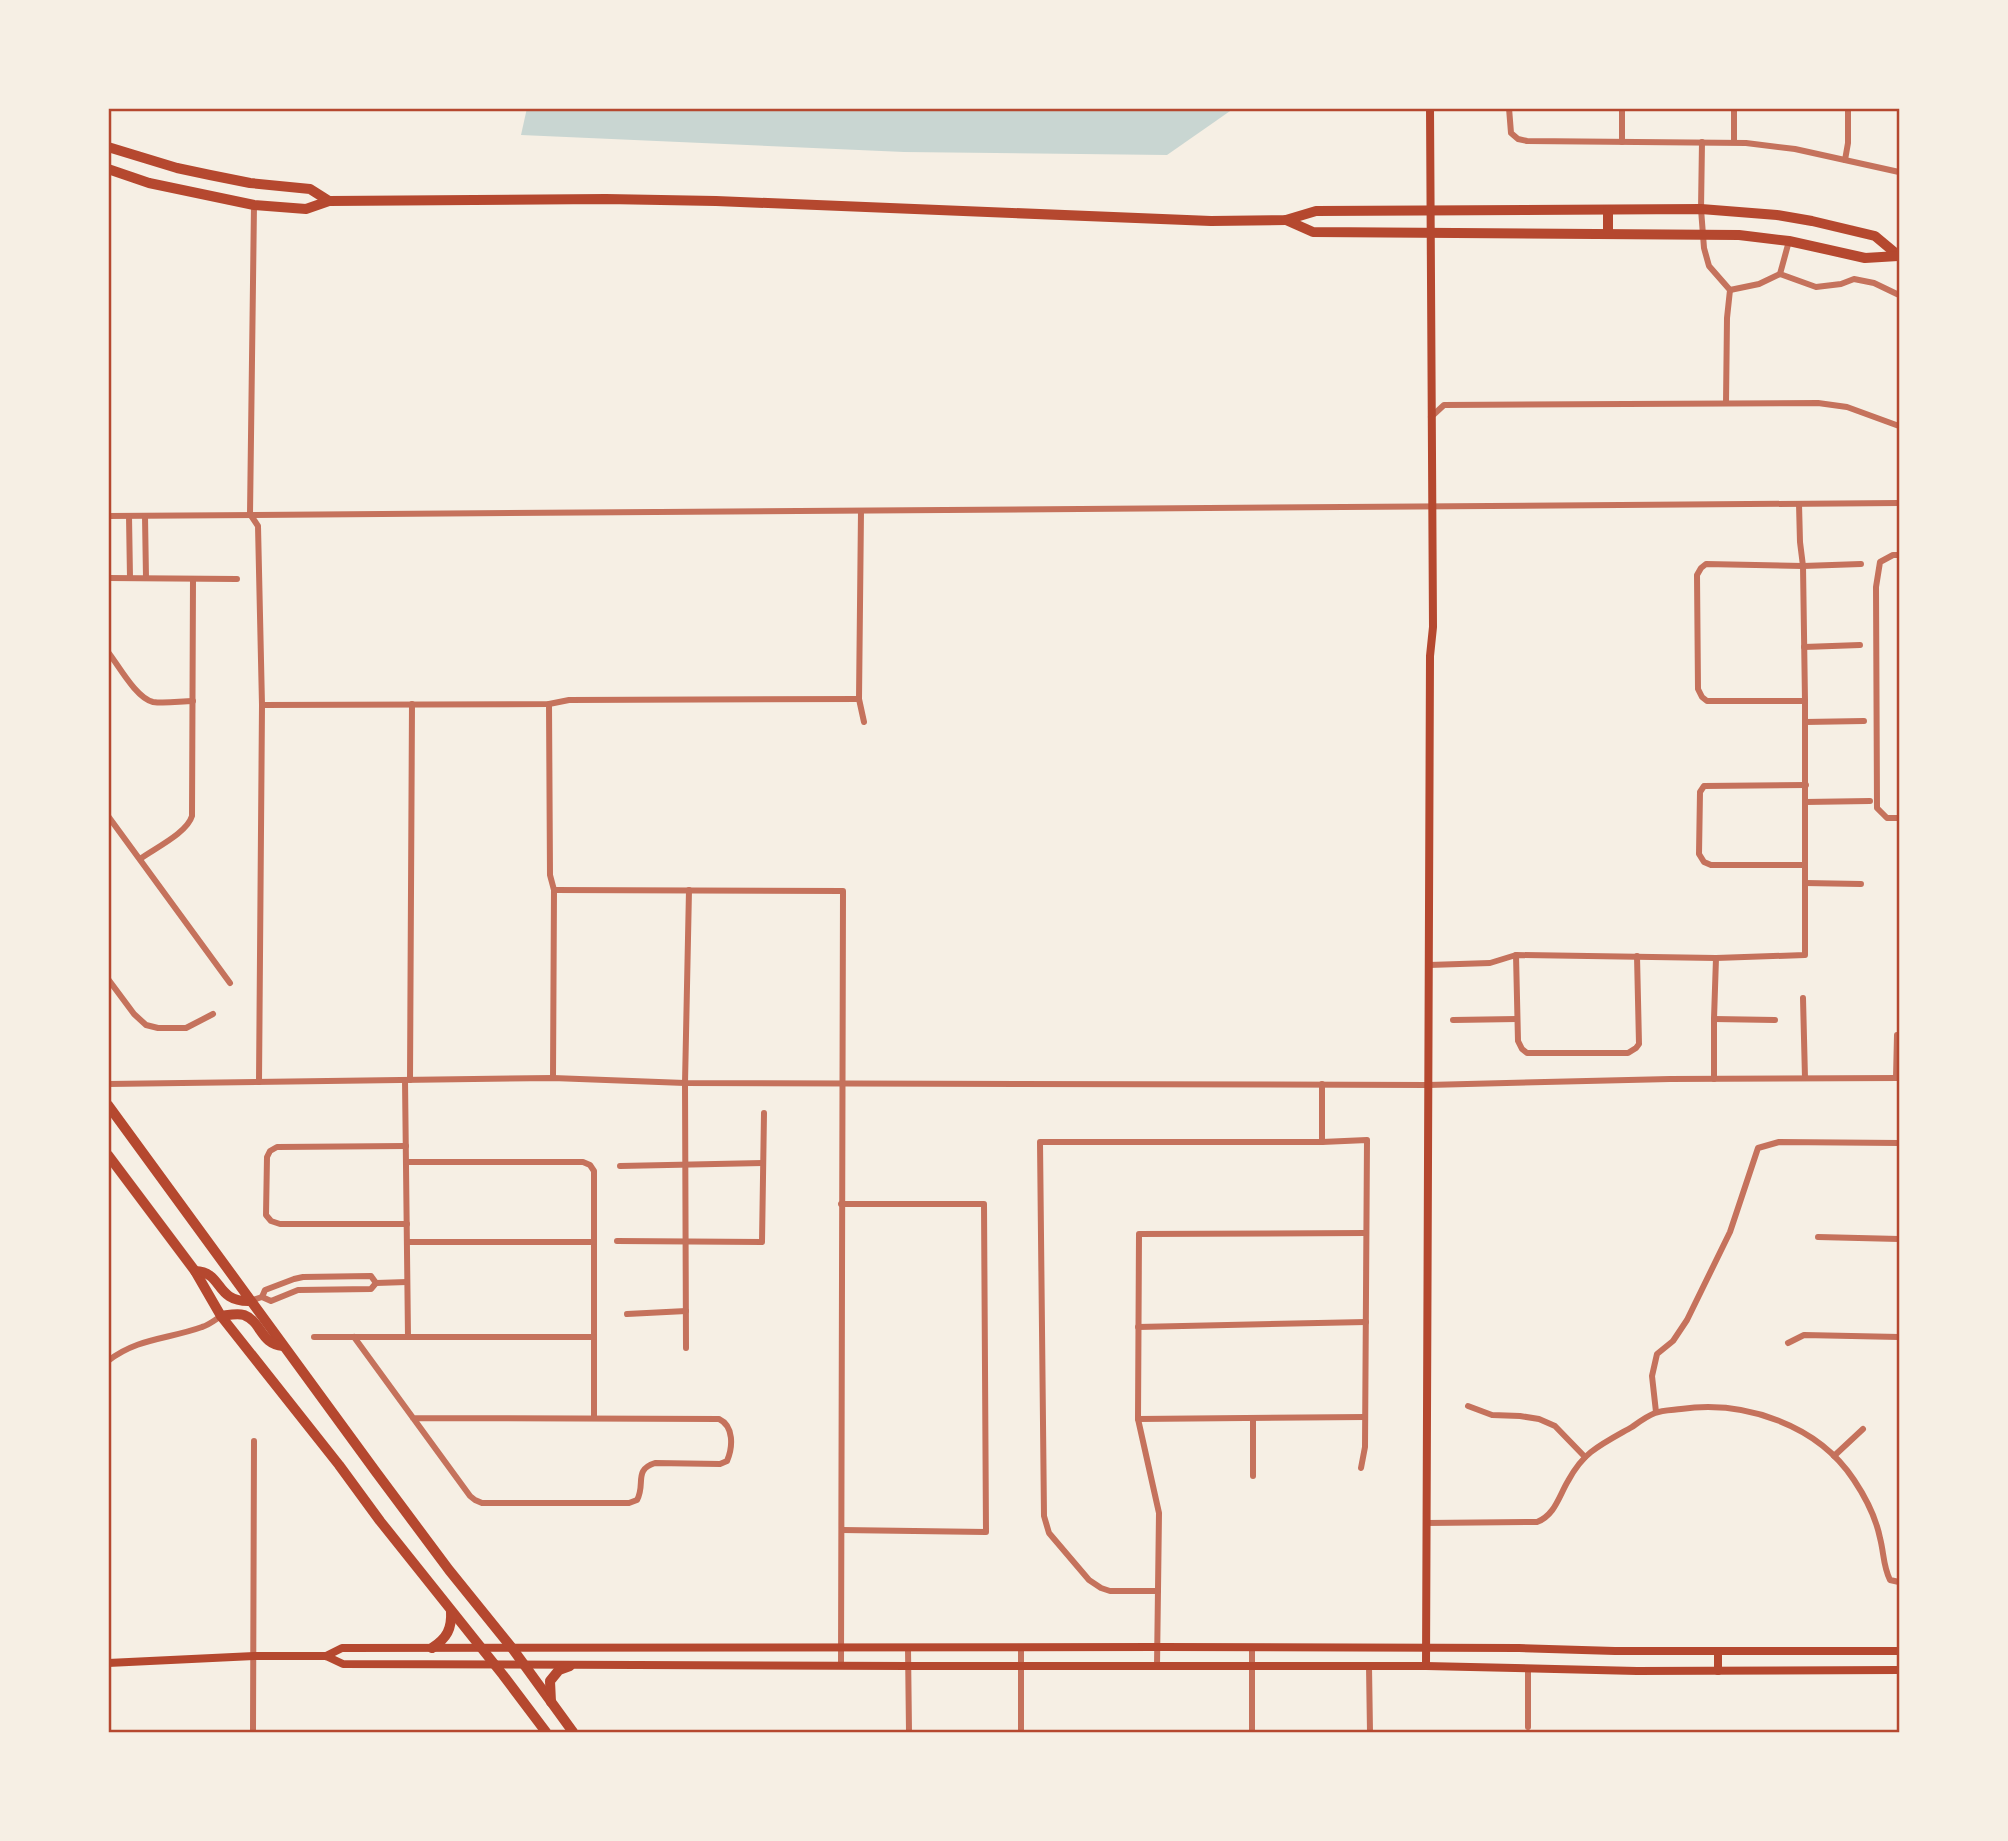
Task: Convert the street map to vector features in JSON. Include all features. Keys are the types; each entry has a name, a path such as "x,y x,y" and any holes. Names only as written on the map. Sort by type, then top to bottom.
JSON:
{"main road":[{"path":"1426,1665 1430,656 1433,627 1430,108"},
{"path":"108,147 211,176 310,189 329,201"},
{"path":"108,169 149,183 254,205 306,209 329,201 606,199 1211,221 1286,220 1316,211 1701,209 1777,215 1812,221 1875,236 1899,256"},
{"path":"1608,210 1608,233"},
{"path":"1286,220 1313,232 1739,234 1789,241 1865,258 1899,256"},
{"path":"108,1105 283,1346 573,1732"},
{"path":"108,1155 195,1271 221,1316 545,1732"},
{"path":"195,1271 212,1277 227,1296 239,1301 250,1301"},
{"path":"221,1316 238,1314 248,1317 268,1341 283,1346"},
{"path":"432,1648 449,1633 450,1611"},
{"path":"326,1656 342,1648 1252,1647 1899,1651"},
{"path":"1718,1651 1718,1671"},
{"path":"108,1663 254,1656 326,1656 343,1664 1426,1665 1528,1669 1899,1670"},
{"path":"551,1702 550,1681 559,1671 570,1665"}],"street":[{"path":"1509,108 1509,124 1513,136 1532,142 1734,142 1782,147 1899,172"},
{"path":"1622,108 1622,142"},
{"path":"1734,108 1734,142"},
{"path":"1845,160 1848,108"},
{"path":"1702,142 1701,209 1704,248 1709,266 1730,290 1726,403"},
{"path":"254,205 250,514 258,526 262,705 259,1082"},
{"path":"1780,274 1789,241"},
{"path":"1730,290 1759,284 1780,274 1816,287 1841,285 1854,279 1874,283 1899,295"},
{"path":"1431,417 1446,405 1818,403 1847,407 1899,426"},
{"path":"108,516 1899,503"},
{"path":"1429,965 1490,963 1516,955 1716,958 1805,955 1805,701 1803,565 1799,504"},
{"path":"861,511 859,699 864,722"},
{"path":"129,516 130,578"},
{"path":"145,516 146,578"},
{"path":"1899,555 1880,562 1876,587 1877,807 1887,818 1899,818"},
{"path":"1805,701 1707,701 1702,697 1698,690 1697,575 1706,564 1861,564"},
{"path":"108,578 237,579"},
{"path":"140,859 184,829 191,820 193,579"},
{"path":"1804,647 1860,645"},
{"path":"108,652 137,692 146,699 155,702 193,701"},
{"path":"262,705 859,699"},
{"path":"408,1338 406,1146 412,704"},
{"path":"548,704 550,875 554,890 553,1078"},
{"path":"1805,722 1864,721"},
{"path":"1805,864 1712,866 1704,862 1699,854 1700,792 1704,786 1806,785"},
{"path":"1805,802 1870,801"},
{"path":"108,816 230,983"},
{"path":"1805,883 1861,884"},
{"path":"554,890 843,891 841,1666"},
{"path":"686,1348 685,1083 689,890"},
{"path":"1516,955 1518,1041 1521,1049 1527,1053 1628,1053 1636,1048 1639,1044 1637,956"},
{"path":"1714,1079 1716,958"},
{"path":"108,979 134,1014 146,1025 158,1028 186,1027 213,1014"},
{"path":"1803,998 1805,1078"},
{"path":"1453,1020 1517,1019"},
{"path":"1714,1020 1775,1020"},
{"path":"108,1083 553,1078 685,1083 1428,1085 1898,1078 1896,1035"},
{"path":"1322,1084 1322,1142"},
{"path":"617,1241 762,1242 764,1113"},
{"path":"1158,1591 1110,1591 1093,1584 1046,1526 1040,1142 1367,1140 1365,1447 1361,1468"},
{"path":"1656,1412 1652,1376 1657,1354 1674,1341 1718,1257 1730,1232 1758,1148 1779,1143 1899,1143"},
{"path":"406,1146 277,1147 270,1151 267,1157 266,1215 271,1221 280,1224 407,1224"},
{"path":"406,1162 583,1162 590,1165 594,1171 594,1418"},
{"path":"620,1166 763,1163"},
{"path":"841,1204 984,1203 986,1532 842,1530"},
{"path":"1157,1666 1159,1513 1138,1419 1139,1234 1366,1233"},
{"path":"1818,1237 1899,1239"},
{"path":"407,1242 594,1242"},
{"path":"262,1297 265,1290 303,1277 371,1276 376,1283"},
{"path":"250,1301 262,1297 271,1301 298,1290 371,1289 376,1283 407,1282"},
{"path":"627,1314 686,1311"},
{"path":"108,1361 133,1346 204,1327 221,1316"},
{"path":"1138,1327 1366,1322"},
{"path":"1788,1343 1804,1335 1899,1338"},
{"path":"314,1338 594,1337"},
{"path":"354,1338 470,1496 482,1503 629,1503 637,1500 642,1493 642,1473 646,1466 655,1463 720,1464 727,1461 730,1455 730,1429 726,1422 719,1419 413,1418"},
{"path":"1468,1406 1492,1415 1539,1419 1555,1426 1585,1457"},
{"path":"1426,1523 1537,1522 1552,1512 1569,1479 1585,1457 1656,1412 1694,1407 1738,1409 1771,1417 1808,1436 1834,1456 1853,1479 1870,1507 1881,1540 1885,1570 1889,1580 1899,1582"},
{"path":"1253,1418 1253,1476"},
{"path":"1138,1419 1365,1418"},
{"path":"1834,1456 1863,1429"},
{"path":"253,1732 254,1441"},
{"path":"1252,1647 1252,1732"},
{"path":"908,1648 909,1732"},
{"path":"1021,1648 1021,1732"},
{"path":"1369,1666 1370,1732"},
{"path":"1528,1669 1528,1727"}],"shaded area":[{"path":"527,108 1233,109 1167,155 904,152 521,135"}]}
